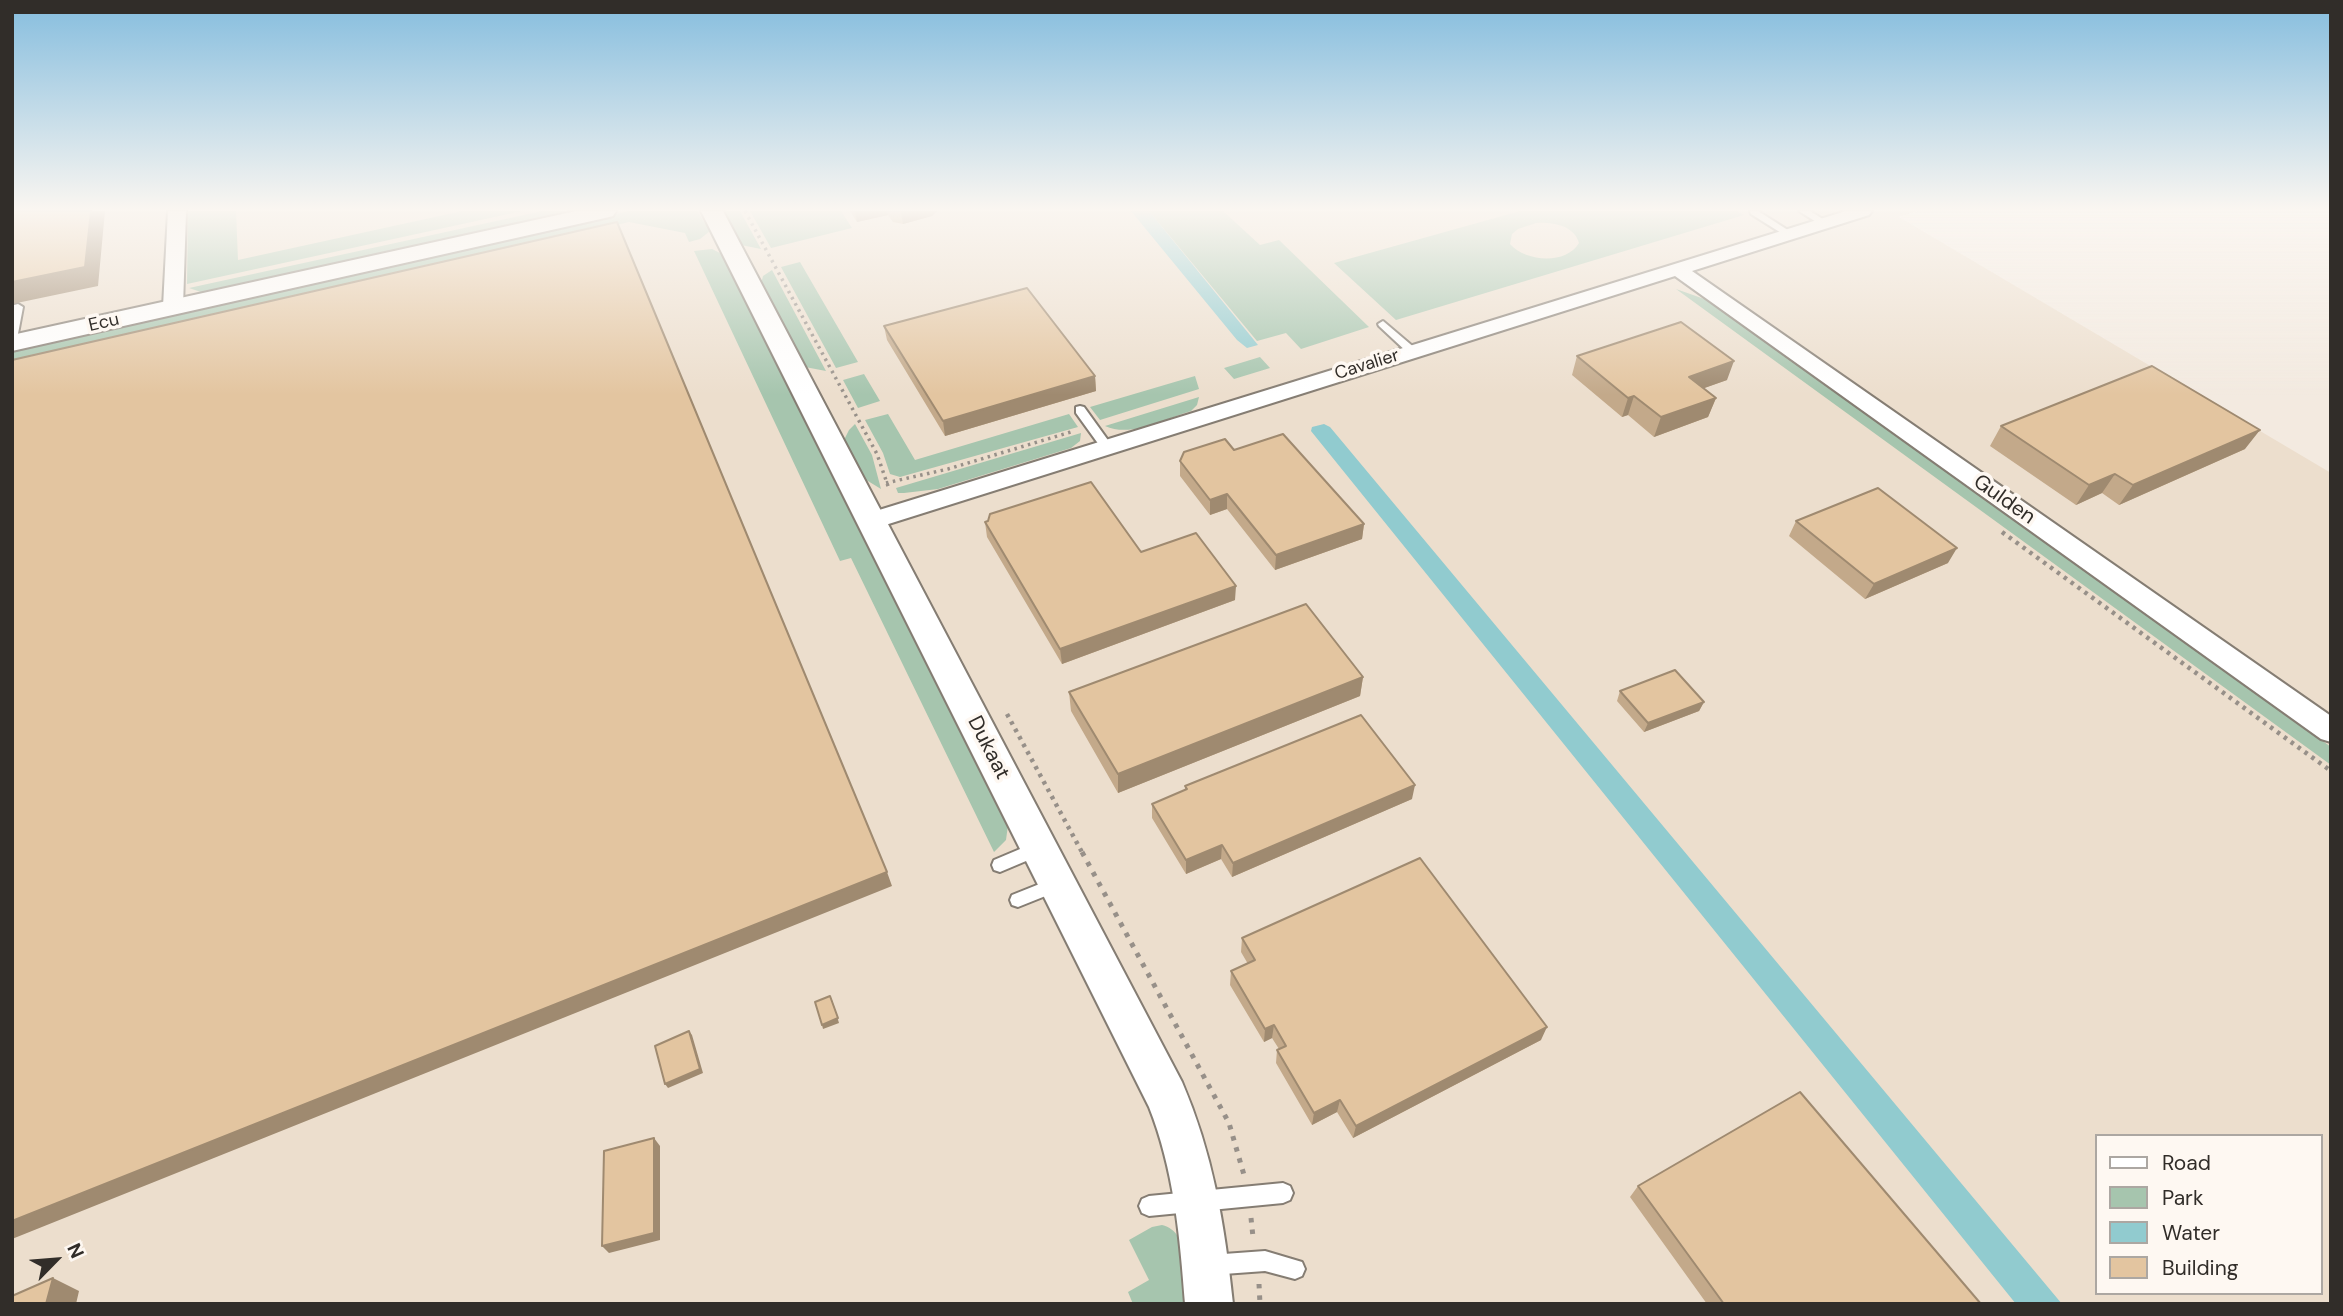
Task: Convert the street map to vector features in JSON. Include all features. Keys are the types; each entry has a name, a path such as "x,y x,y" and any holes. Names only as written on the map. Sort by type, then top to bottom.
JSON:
{"street":[{"path":"173,307 174,272"},
{"name":"Ecu","path":"12,341 329,272"},
{"name":"Dukaat","path":"743,272 1167,1097 1187,1147 1199,1202 1209,1304"},
{"name":"Cavalier","path":"870,521 1666,272"},
{"name":"Gulden","path":"1682,272 2331,731"}],"lane":[{"path":"12,341 18,307"},
{"path":"1384,324 1412,351"},
{"path":"1080,410 1106,446"},
{"path":"1000,864 1039,848"},
{"path":"1018,900 1057,884"},
{"path":"1149,1206 1283,1193"},
{"path":"1206,1265 1265,1262 1295,1269"}],"path":[{"path":"778,272 877,454 886,483"}],"shaded area":[{"path":"12,272 1993,272 2331,473 2331,1304 12,1304"}],"green space":[{"path":"187,272 240,272 187,284"},
{"path":"260,272 302,272 218,291 201,292 189,288"},
{"path":"354,272 408,272 12,363 12,349"},
{"path":"704,272 731,272 1008,825 1006,840 994,852 851,558 840,561"},
{"path":"773,272 826,371 805,367 761,284 763,276"},
{"path":"784,272 806,272 858,362 836,368"},
{"path":"1200,272 1313,272 1369,327 1301,349 1286,333 1257,341"},
{"path":"1344,272 1554,272 1396,320"},
{"path":"1676,289 1710,301 2331,747 2331,765"},
{"path":"1260,357 1270,368 1234,379 1224,368"},
{"path":"864,374 880,401 858,408 843,380"},
{"path":"1195,376 1199,389 1100,420 1090,407"},
{"path":"1199,397 1197,405 1191,411 1148,426 1126,430 1105,426"},
{"path":"888,414 915,460 1069,414 1078,427 900,477 890,474 883,453 865,420"},
{"path":"855,424 872,455 881,489 863,478 844,440"},
{"path":"1081,433 1080,441 1071,448 938,489 898,493 896,488"},
{"path":"1162,1225 1172,1229 1183,1246 1186,1304 1133,1304 1128,1292 1149,1280 1129,1240 1152,1227"}],"water":[{"path":"1181,272 1199,272 1258,345 1247,348 1237,340"},
{"path":"1324,424 1330,427 2062,1304 2016,1304 1311,431 1312,427"}],"building":[{"path":"12,272 59,272 12,282"},
{"path":"396,272 638,272 887,872 12,1221 12,360"},
{"path":"1027,288 1095,376 943,421 884,326"},
{"path":"1681,322 1734,361 1689,377 1716,398 1661,417 1634,396 1628,398 1577,356"},
{"path":"2152,366 2260,430 2133,485 2115,474 2089,485 2001,426"},
{"path":"1283,434 1364,524 1276,555 1227,494 1210,500 1180,461 1184,452 1225,439 1234,450"},
{"path":"1091,482 1141,552 1196,533 1236,586 1060,649 985,522 990,514"},
{"path":"1878,488 1957,548 1874,584 1796,521"},
{"path":"1306,604 1363,677 1118,774 1069,692"},
{"path":"1675,670 1704,702 1648,723 1620,691"},
{"path":"1361,715 1415,785 1233,863 1222,845 1186,860 1152,804 1187,789 1185,786"},
{"path":"1420,858 1547,1027 1356,1126 1340,1100 1314,1113 1277,1050 1286,1046 1274,1025 1265,1029 1231,971 1255,960 1242,938"},
{"path":"830,996 838,1018 822,1025 815,1002"},
{"path":"689,1031 700,1069 665,1084 655,1046"},
{"path":"1800,1092 1981,1304 1724,1304 1638,1186"},
{"path":"654,1138 654,1233 602,1246 604,1151"},
{"path":"53,1278 46,1304 12,1304 12,1296"}]}
